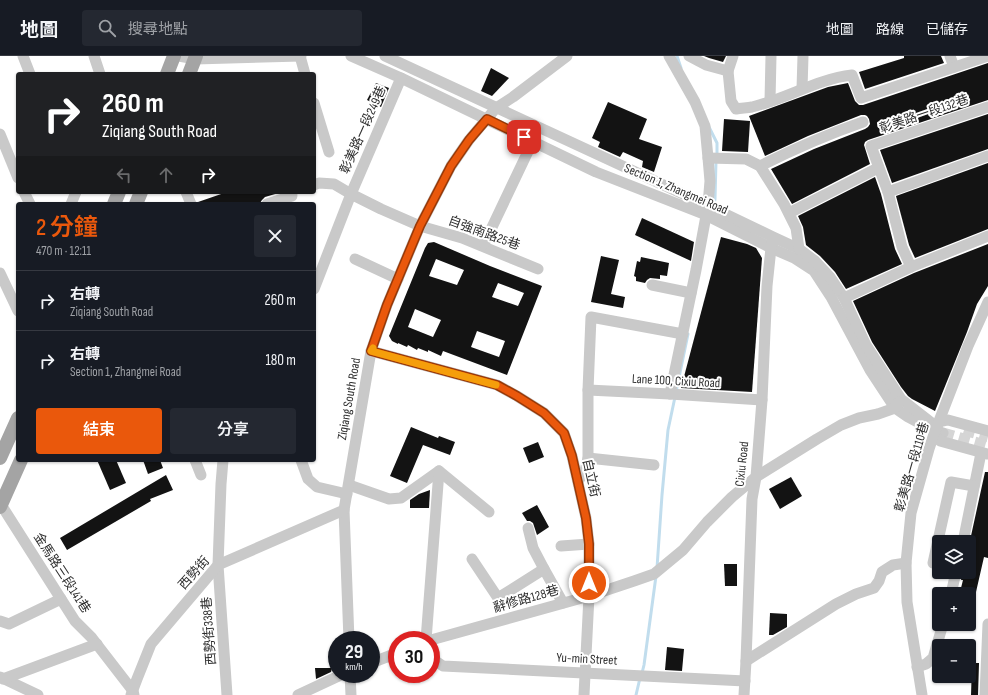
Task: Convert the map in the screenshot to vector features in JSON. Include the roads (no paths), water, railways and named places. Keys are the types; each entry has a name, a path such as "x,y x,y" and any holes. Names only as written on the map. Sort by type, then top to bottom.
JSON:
{"main road":[{"path":"168,72 174,56"},
{"path":"190,72 196,58"},
{"path":"0,458 16,422"},
{"path":"0,505 21,462"}],"street":[{"path":"23,56 29,72"},
{"path":"94,56 99,72"},
{"path":"179,56 196,58 300,56 304,72"},
{"name":"Section 1, Zhangmei Road","path":"352,56 596,172 707,210"},
{"name":"Section 1, Zhangmei Road","path":"385,56 707,210 772,243 814,271 831,297 870,370 908,417 925,422 940,429"},
{"name":"Ziqiang South Road","path":"349,631 344,510 371,351 387,305 420,226 451,166 469,140 496,108 567,56"},
{"path":"669,56 695,102 704,126 712,158 707,210 670,394"},
{"path":"689,56 706,65 728,71"},
{"path":"733,56 728,71 731,101 736,109 751,107 770,101 823,81 852,75 861,98 988,56"},
{"path":"770,101 771,56"},
{"path":"802,89 803,56"},
{"path":"950,56 954,67"},
{"name":"彰美路一段249巷","path":"316,284 351,194 401,78"},
{"name":"彰美路一段132巷","path":"878,168 871,146 988,107"},
{"path":"316,110 329,152"},
{"path":"760,166 823,137 863,122"},
{"path":"0,134 16,173"},
{"path":"484,244 533,141"},
{"path":"888,192 988,156"},
{"path":"712,158 746,159 760,166 789,213 796,228 799,249"},
{"path":"789,213 878,168 888,192 902,247 911,267"},
{"name":"自強南路25巷","path":"316,185 334,184 381,209 420,226 462,238 538,269"},
{"path":"275,202 294,197"},
{"path":"844,298 911,267 988,236"},
{"name":"Section 1, Zhangmei Road","path":"772,243 799,249 815,261 830,277 844,298 866,345 898,403"},
{"name":"Cixiu Road","path":"744,695 752,499 756,477 762,400 767,286 772,243"},
{"path":"355,259 398,278"},
{"path":"0,273 16,307"},
{"path":"652,285 691,293"},
{"name":"彰美路一段110巷","path":"922,695 907,602 906,562 911,513 968,346 988,302"},
{"path":"578,481 585,471 588,458 588,390 591,317 683,334"},
{"name":"自立街","path":"371,351 497,385 544,413 564,433 572,456 578,481 586,518 589,544 584,695"},
{"name":"Lane 100, Cixiu Road","path":"588,390 762,400"},
{"name":"辭修路128巷","path":"440,637 588,596 654,574 683,550 707,522 732,497 756,477 817,438 841,425 859,418 878,414 898,403"},
{"path":"940,429 988,431"},
{"path":"940,429 985,454 974,486 964,535"},
{"path":"588,458 654,465"},
{"path":"196,462 201,475"},
{"name":"西勢街338巷","path":"223,462 218,566 227,695"},
{"path":"302,462 308,479 317,487 348,490 389,499 401,498 439,471"},
{"path":"439,471 489,512"},
{"path":"427,631 439,471"},
{"path":"939,535 951,482 974,486"},
{"name":"金馬路三段141巷","path":"0,505 75,621 97,644 132,694"},
{"name":"西勢街","path":"132,694 151,644 218,566 344,510"},
{"path":"528,528 533,548 563,603"},
{"path":"561,546 589,544"},
{"path":"472,559 498,598 544,569"},
{"path":"746,661 836,604 856,594 874,588 879,581 882,572 892,565 906,562"},
{"path":"0,621 9,624 61,599"},
{"path":"985,695 988,624"},
{"path":"917,667 926,664 933,658 941,631"},
{"path":"2,678 97,644"},
{"name":"Yu-min Street","path":"440,664 443,666 745,681"},
{"path":"2,678 38,695"},
{"path":"298,695 328,681"},
{"path":"350,683 351,695"}],"waterway":[{"path":"677,56 681,68"},
{"path":"709,127 717,143 717,155"},
{"path":"714,205 716,161"},
{"path":"676,392 688,334"},
{"path":"657,568 668,430 675,397"},
{"path":"642,673 656,576"},
{"path":"636,695 640,678"}],"tunnel":[{"path":"964,430 988,437"},
{"path":"943,433 988,446"}]}
